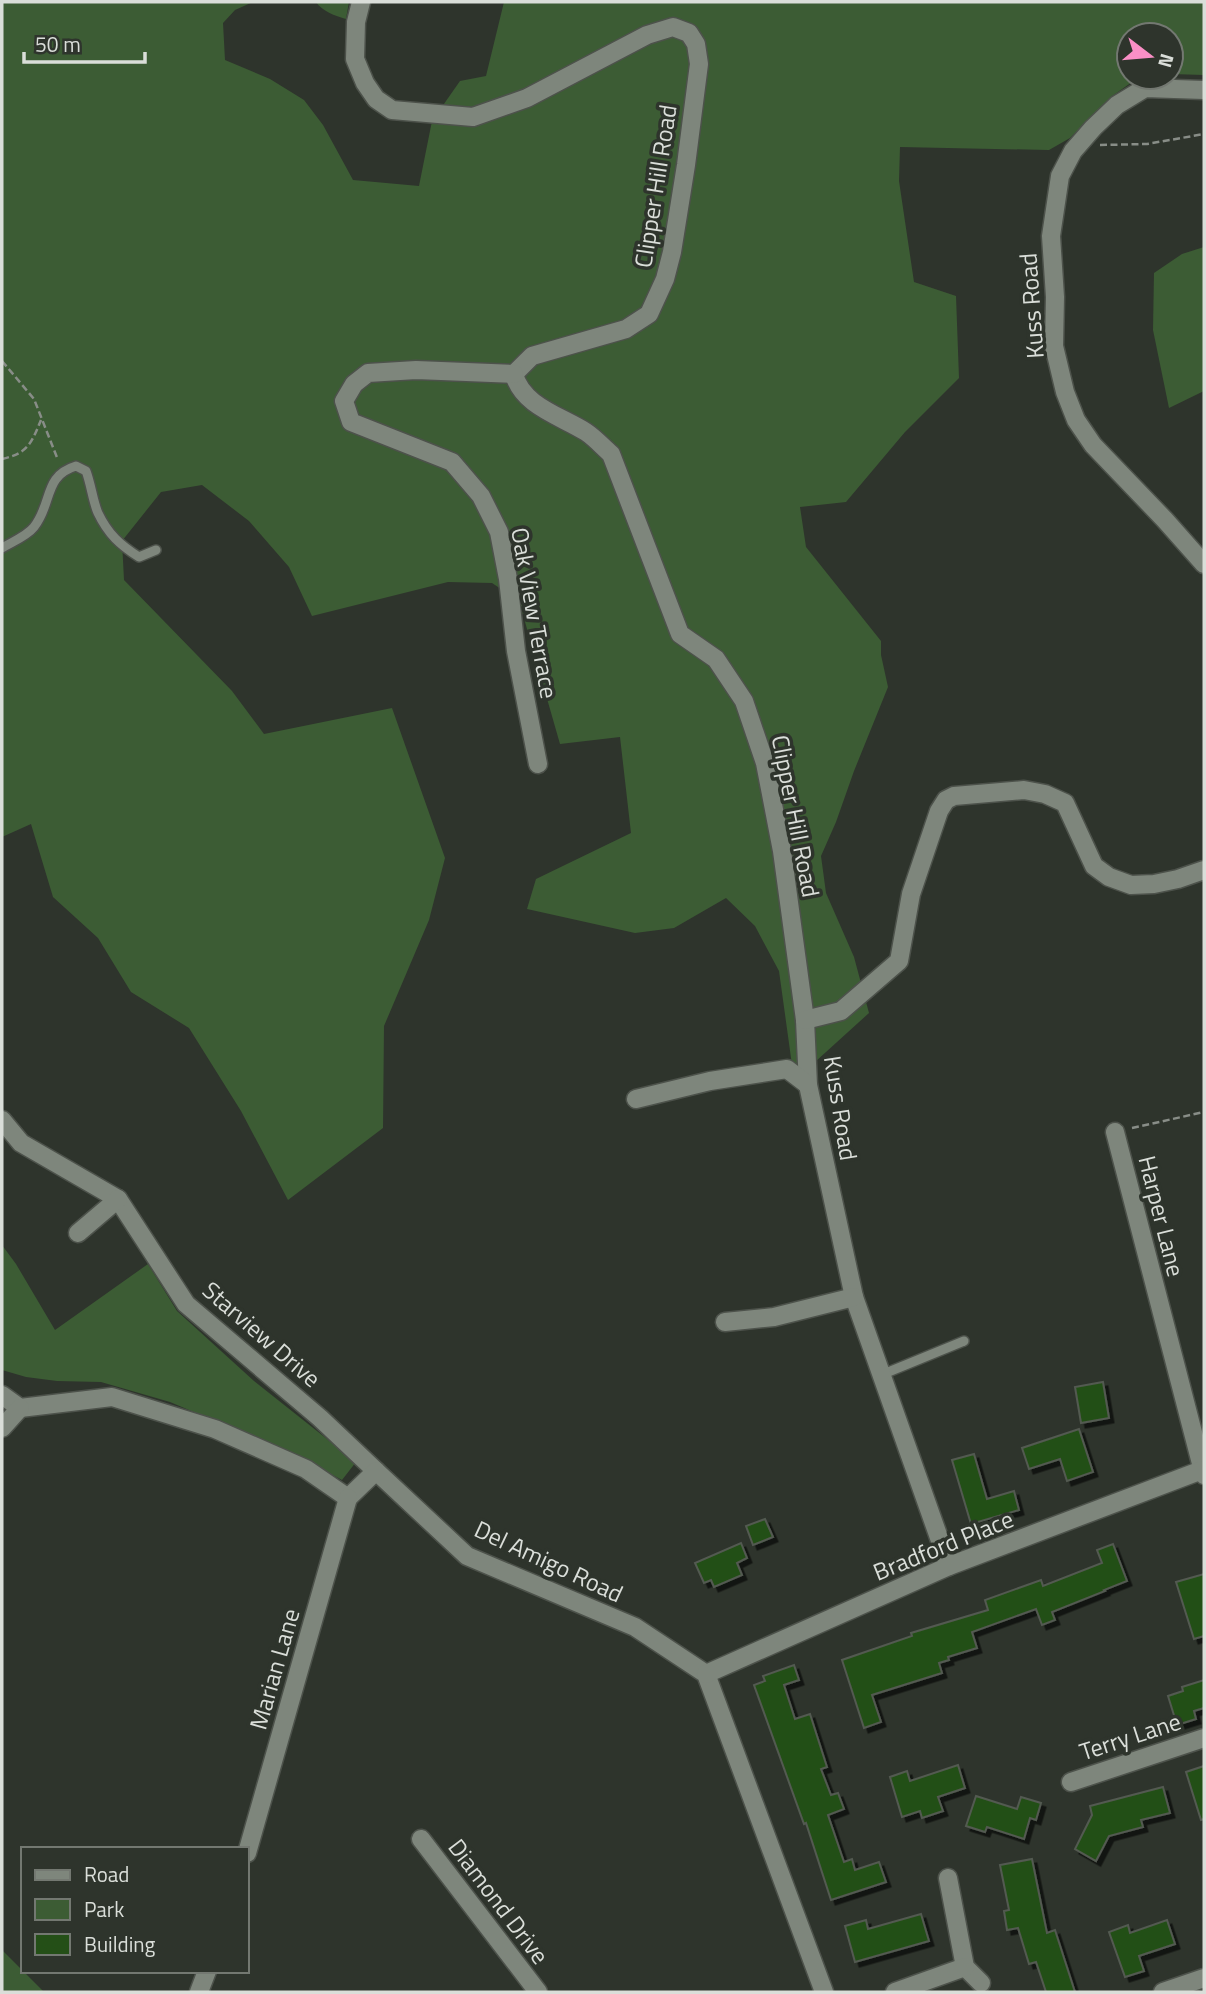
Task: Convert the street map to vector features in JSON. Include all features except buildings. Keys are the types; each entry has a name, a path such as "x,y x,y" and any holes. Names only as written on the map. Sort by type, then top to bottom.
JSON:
{"street":[{"name":"Clipper Hill Road","path":"361,2 356,22 355,60 376,99 392,110 473,117 527,99 647,35 673,27 689,33 696,44 699,64 672,252 666,279 649,314 626,329 532,356 514,374 516,383 532,402 588,434 611,454 680,634 716,659 744,701 765,762 782,851 806,1020"},
{"name":"Kuss Road","path":"1204,90 1145,88 1117,105 1073,151 1060,176 1051,236 1055,297 1054,346 1065,392 1076,420 1093,445 1204,565"},
{"name":"Oak View Terrace","path":"514,374 416,370 368,373 354,384 344,401 351,422 452,462 481,496 499,532 508,579 516,651 538,764"},
{"path":"806,1020 841,1011 899,961 911,894 939,811 946,800 954,796 1024,790 1045,793 1065,803 1094,866 1110,877 1131,885 1154,884 1204,870"},
{"name":"Kuss Road","path":"806,1020 808,1086 854,1297 949,1566"},
{"path":"636,1099 710,1081 787,1069 808,1086"},
{"name":"Starview Drive","path":"2,1120 21,1143 118,1199 187,1304 320,1418 376,1471"},
{"name":"Harper Lane","path":"1115,1132 1200,1446 1203,1473"},
{"path":"78,1233 118,1199"},
{"path":"724,1322 774,1317 854,1297"},
{"path":"2,1395 20,1408"},
{"path":"2,1428 20,1408 111,1397 215,1429 306,1469 348,1498 376,1471"},
{"name":"Del Amigo Road","path":"376,1471 467,1556 635,1627 706,1674"},
{"name":"Bradford Place","path":"706,1674 949,1566 1203,1473"},
{"name":"Marian Lane","path":"248,1849 348,1498"},
{"path":"706,1674 824,1992"},
{"name":"Terry Lane","path":"1071,1782 1204,1738"},
{"name":"Diamond Drive","path":"421,1839 538,1992"},
{"path":"947,1878 965,1967 981,1983"},
{"path":"895,1992 965,1967"},
{"path":"199,1992 206,1973"},
{"path":"1163,1992 1204,1979"}],"lane":[{"path":"2,548 33,529 45,510 51,485 62,470 76,466 86,471 97,512 117,543 139,557 156,550"},
{"path":"881,1375 964,1341"}],"path":[{"path":"1078,145 1147,144 1204,134"},
{"path":"2,361 34,399 62,470"},
{"path":"2,459 18,455 32,440 41,420"},
{"path":"1115,1132 1204,1112"}],"green space":[{"path":"2,2 253,2 235,10 223,23 225,60 270,79 304,100 323,125 353,180 419,186 432,121 460,81 486,76 504,2 1204,2 1204,75 1185,74 1185,21 1115,21 1115,91 1119,91 1070,138 1049,150 900,147 899,181 914,282 956,296 959,378 905,432 846,502 800,507 806,547 881,641 881,655 888,687 821,856 826,893 854,957 869,1013 815,1062 792,1065 779,971 755,926 726,898 674,928 635,933 527,909 536,879 631,833 620,737 560,744 519,601 492,583 448,582 312,616 289,567 249,521 202,485 161,492 122,541 124,580 232,691 264,734 392,708 445,858 429,920 384,1026 383,1128 288,1200 241,1111 189,1028 131,992 98,938 53,897 31,824 2,837"},
{"path":"316,2 349,2 346,19 325,11"},
{"path":"1204,247 1204,391 1169,408 1153,330 1154,273 1182,254"},
{"path":"2,1245 55,1330 148,1264 177,1311 254,1381 356,1462 342,1480 289,1452 170,1402 101,1382 57,1381 26,1377 2,1370"},
{"path":"2,1950 21,1969 21,1973 25,1973 44,1992 2,1992"}]}
